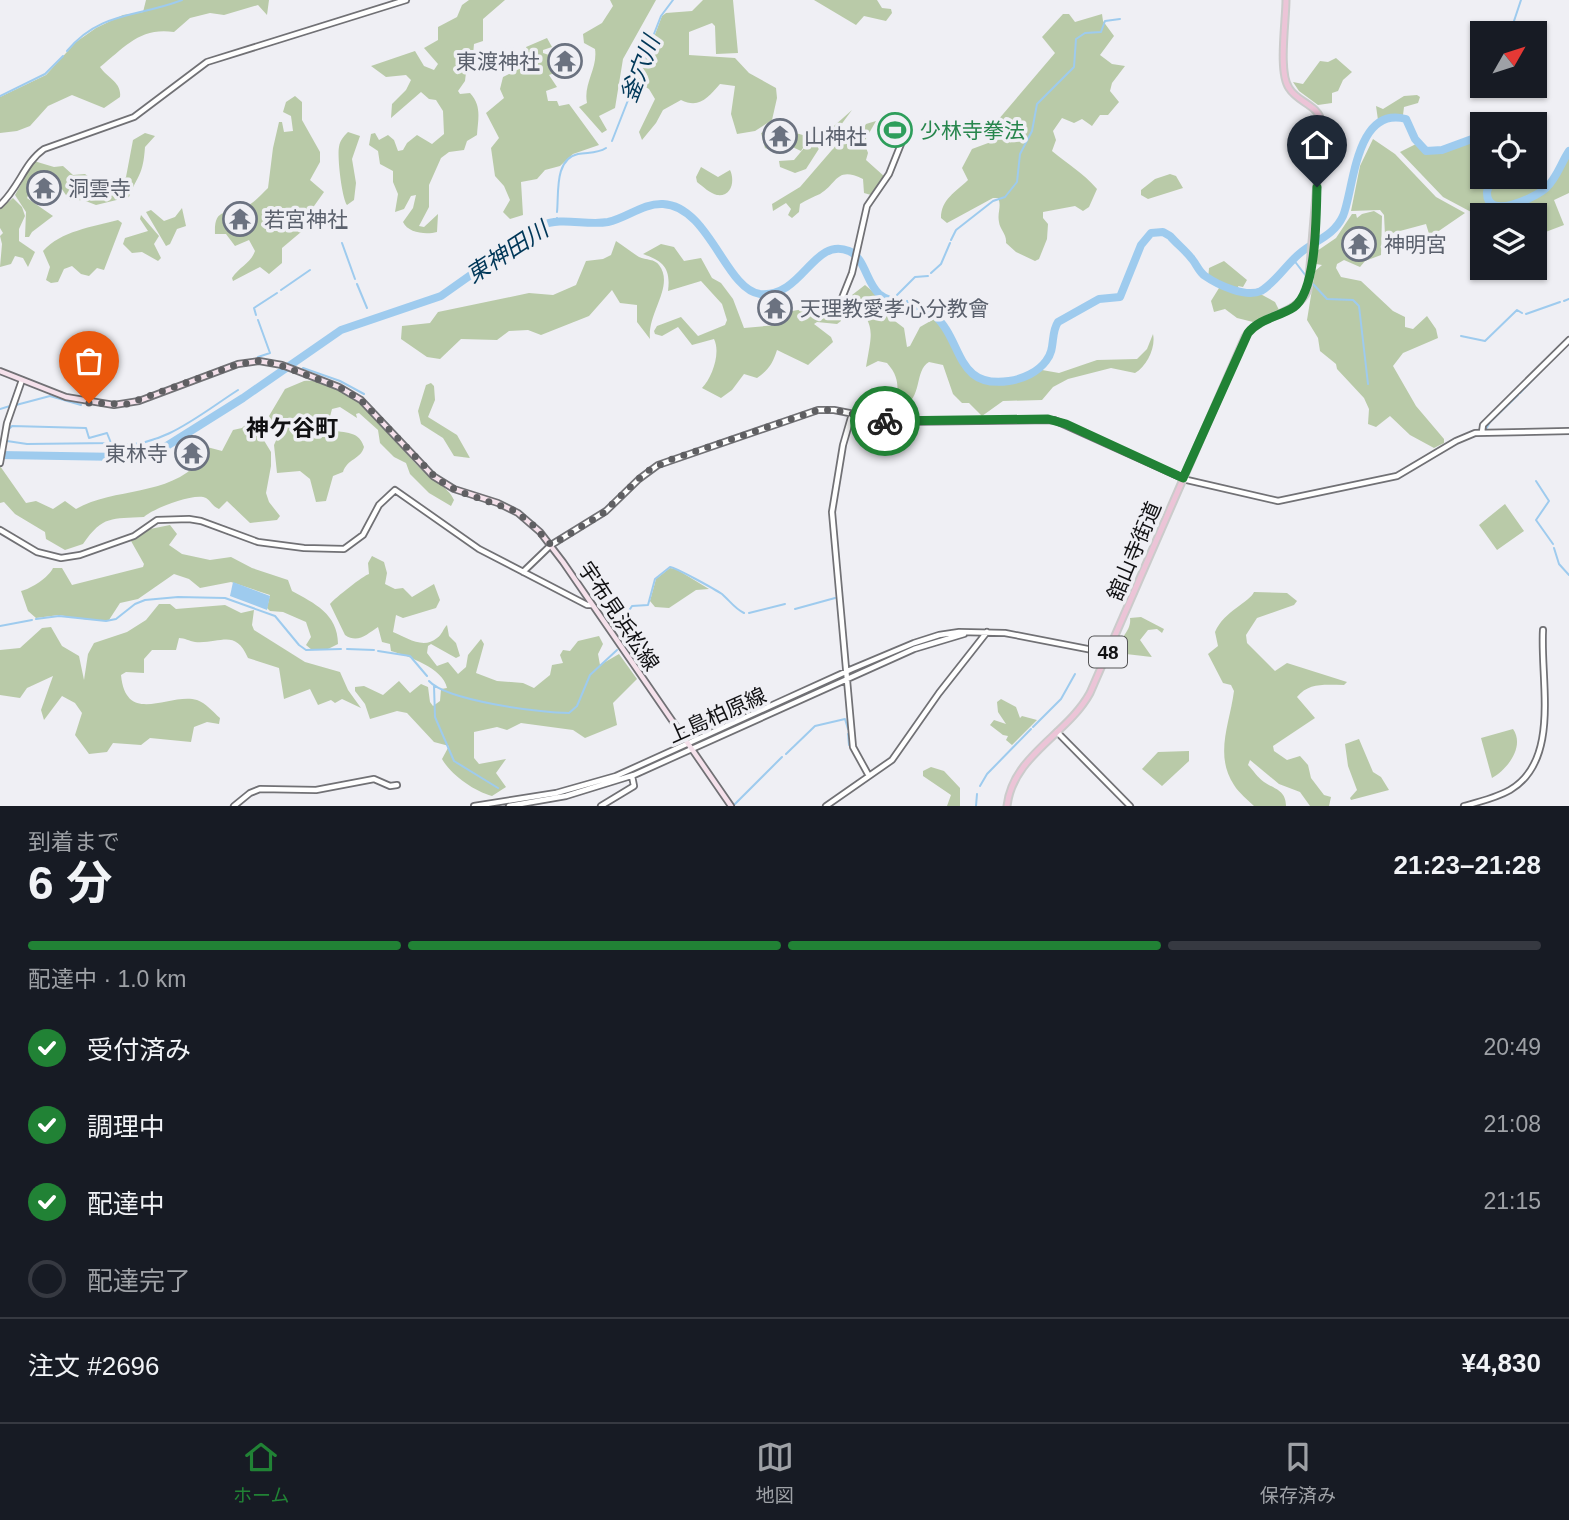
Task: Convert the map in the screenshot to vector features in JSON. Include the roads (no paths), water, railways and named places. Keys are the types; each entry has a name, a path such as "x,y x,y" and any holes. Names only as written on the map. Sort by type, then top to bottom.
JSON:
{"main road":[{"name":"舘山寺街道","path":"1007,806 1010,789 1020,770 1085,702 1248,333 1261,322 1295,306 1306,293 1313,244 1322,123 1316,110 1294,94 1285,80 1286,0"},
{"name":"宇布見浜松線","path":"0,371 66,397 114,405 133,403 238,364 259,361 293,369 339,387 361,400 437,479 458,491 513,510 532,524 551,545 731,806"}],"street":[{"path":"0,205 14,191 32,159 44,149 134,117 207,62 406,0"},
{"path":"840,303 854,261 867,206 889,174 901,144"},
{"path":"1482,432 1483,425 1569,340"},
{"path":"1,462 7,423 22,380"},
{"path":"523,572 551,545 602,514 646,472 662,463 813,412 829,410 901,422 1048,419 1066,424 1183,478 1257,497 1283,500 1397,476 1456,440 1482,432 1569,431"},
{"path":"852,414 842,445 832,506 853,751 869,776"},
{"path":"0,530 39,552 61,558 80,555 134,536 157,520 201,521 258,542 304,548 344,549 363,535 379,505 395,490 479,549 587,605 592,605"},
{"path":"1464,806 1513,789 1528,775 1537,760 1543,735 1543,630"},
{"path":"826,806 892,760 987,632"},
{"name":"上島柏原線","path":"513,806 566,796 632,776 846,672 919,641 946,634 987,632 1108,653"},
{"name":"上島柏原線","path":"474,806 547,794 599,781 690,747 914,649 965,633"},
{"path":"1057,732 1130,806"},
{"path":"601,806 634,786 632,776"},
{"path":"234,806 250,793 260,789 316,790 374,779 390,786 397,785"}],"water":[{"path":"233,582 270,596 267,610 230,596"}],"waterway":[{"path":"67,51 80,38 107,22 182,0"},
{"name":"釜穴川","path":"612,141 661,16 673,0"},
{"path":"1514,21 1521,0"},
{"path":"951,240 956,230 993,201 1005,197 1017,182 1020,154 1032,131 1037,104 1074,67 1076,39 1085,33 1101,32 1105,21 1120,19"},
{"path":"0,96 45,74 63,56"},
{"name":"東神田川","path":"0,455 122,457 165,447 243,398 341,330 441,296 540,226 565,221 608,222 656,204 679,208 693,218 737,279 748,289 760,294 775,293 787,287 826,252 837,249 849,251 859,259 879,294 933,314 943,325 969,370 978,378 991,381 1014,380 1025,377 1043,365 1051,352 1058,322 1099,299 1120,297 1141,245 1151,233 1163,232 1170,236 1211,280 1232,290 1255,293 1266,287 1299,254 1329,234 1339,223 1347,204 1360,152 1376,125 1389,118 1406,119 1415,139 1426,151 1442,150 1470,140"},
{"name":"釜穴川","path":"557,212 559,178 565,163 578,154 606,148"},
{"name":"東神田川","path":"1547,187 1569,151"},
{"name":"東神田川","path":"1488,189 1489,201 1503,206 1523,201 1544,189"},
{"path":"342,243 355,279"},
{"path":"931,273 941,264 950,243"},
{"path":"1293,259 1306,276"},
{"path":"281,290 310,270"},
{"path":"897,295 915,277 928,276"},
{"path":"357,284 367,308"},
{"path":"1313,284 1327,299 1353,300 1359,306 1368,384"},
{"path":"256,315 254,308 277,293"},
{"path":"1564,301 1569,299"},
{"path":"1526,314 1560,302"},
{"path":"1461,336 1485,341 1517,310 1522,313"},
{"path":"258,320 270,353 258,357"},
{"path":"303,368 340,381 364,394"},
{"path":"1520,393 1537,375"},
{"path":"11,403 18,384"},
{"path":"117,444 133,444 165,435 195,419 238,390"},
{"path":"1486,429 1518,395"},
{"path":"16,405 50,396 81,405"},
{"path":"0,409 10,406"},
{"path":"7,441 27,444 111,443 107,433 89,438 86,428 12,426 9,429"},
{"path":"1536,481 1549,501 1536,520 1553,544"},
{"path":"1554,548 1559,564 1569,575"},
{"path":"625,617 632,606 648,605 655,579 670,567 722,594 744,613"},
{"path":"36,619 59,616 106,621 116,619 135,604 145,600 178,597 225,598 275,616 306,650 341,649"},
{"path":"795,609 835,598"},
{"path":"749,613 785,604"},
{"path":"0,626 32,620"},
{"path":"347,649 374,650"},
{"path":"429,681 439,688 474,700 538,711 569,713 577,706 590,675 617,650"},
{"path":"378,651 410,656 427,676"},
{"path":"1033,727 1061,699 1075,674"},
{"path":"434,686 435,717 454,761 498,788"},
{"path":"786,754 815,726 845,719 848,729"},
{"path":"980,786 987,774 1031,729"},
{"path":"848,734 849,745"},
{"path":"735,804 782,757"},
{"path":"976,806 977,794"}],"place":[{"name":"東渡神社","path":"565,61"},
{"name":"少林寺拳法","path":"895,130"},
{"name":"山神社","path":"780,136"},
{"name":"洞雲寺","path":"44,188"},
{"name":"若宮神社","path":"240,219"},
{"name":"神明宮","path":"1359,244"},
{"name":"天理教愛孝心分教會","path":"775,308"},
{"name":"東林寺","path":"192,453"}],"district":[{"name":"神ケ谷町","path":"292,428"}]}
